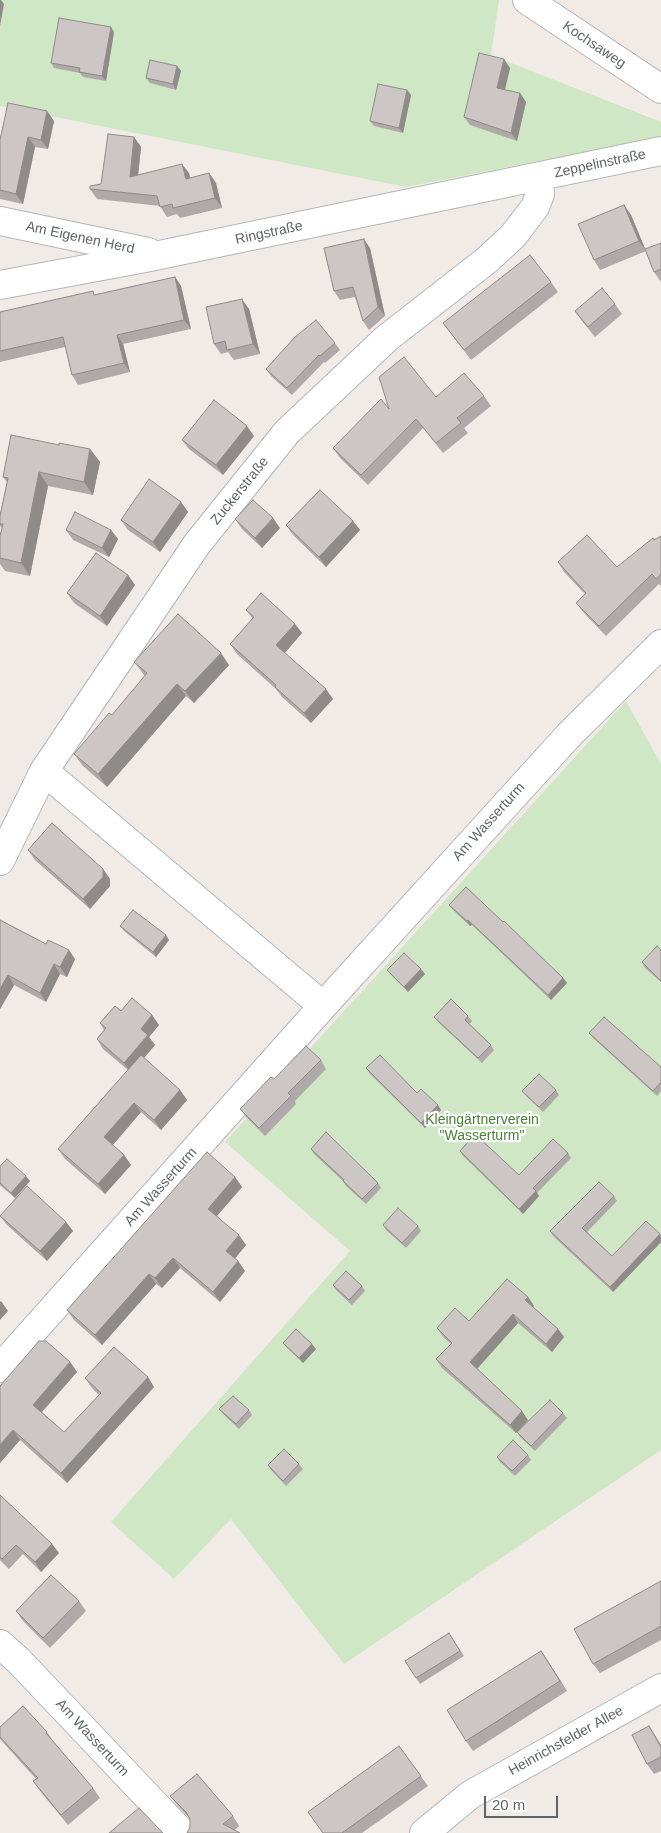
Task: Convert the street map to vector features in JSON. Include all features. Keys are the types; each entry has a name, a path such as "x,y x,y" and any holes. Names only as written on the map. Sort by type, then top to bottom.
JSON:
{"street":[{"name":"Kochsaweg","path":"527,0 661,89"},
{"name":"Zeppelinstraße","path":"538,177 661,151"},
{"name":"Ringstraße","path":"0,285 161,255 538,177"},
{"name":"Zuckerstraße","path":"0,861 44,771 197,544 287,432 388,338 487,260 513,236 535,207 540,194 538,177"},
{"name":"Am Eigenen Herd","path":"0,222 161,255"},
{"name":"Am Wasserturm","path":"0,1368 323,1006 569,735 661,644"},
{"path":"44,771 323,1006"},
{"name":"Am Wasserturm","path":"0,1644 19,1661 182,1833"},
{"name":"Heinrichsfelder Allee","path":"424,1833 470,1795 661,1688"}],"green space":[{"path":"0,0 499,0 491,55 661,122 661,137 406,187 0,106"},
{"name":"Kleingärtnerverein \"Wasserturm\"","path":"626,701 661,764 661,1450 344,1664 231,1519 174,1579 111,1522 350,1251 225,1142"}],"building":[{"path":"59,18 111,27 102,76 79,72 80,68 51,63"},
{"path":"479,53 504,59 497,88 520,93 511,133 464,117"},
{"path":"150,60 177,66 173,84 146,78"},
{"path":"378,84 407,90 399,128 370,121"},
{"path":"8,103 47,111 41,140 28,137 16,194 0,190 0,140"},
{"path":"108,134 134,137 130,177 182,164 186,179 209,173 215,198 173,208 172,204 160,207 157,196 90,189 90,186 101,184"},
{"path":"624,205 639,241 594,260 578,224"},
{"path":"364,239 378,307 363,321 353,287 334,291 324,248"},
{"path":"661,243 661,269 654,272 645,249"},
{"path":"530,255 551,282 464,350 443,323"},
{"path":"175,277 184,320 117,335 124,363 72,375 63,337 0,351 0,312 93,291 94,295"},
{"path":"602,288 615,304 588,327 575,311"},
{"path":"242,299 253,344 227,350 225,341 214,344 206,307"},
{"path":"316,320 335,343 319,355 287,388 266,369 295,337"},
{"path":"404,357 436,397 464,373 484,396 457,418 461,423 436,443 416,419 361,475 333,448 381,399 389,409 379,377"},
{"path":"214,400 247,426 216,465 182,440"},
{"path":"11,435 90,449 84,482 39,472 21,563 0,558 0,536 3,524 0,524 0,516 8,478 3,477"},
{"path":"149,479 181,502 153,542 121,520"},
{"path":"320,490 353,521 319,557 286,525"},
{"path":"253,500 273,518 255,538 235,519"},
{"path":"75,512 111,530 102,548 66,530"},
{"path":"587,535 617,567 653,538 654,540 661,536 661,574 656,579 652,574 599,626 576,603 586,593 558,562"},
{"path":"96,553 128,575 100,616 67,593"},
{"path":"261,593 295,624 276,645 326,689 304,713 230,644 254,617 246,610"},
{"path":"178,614 221,653 185,691 177,684 98,774 74,754 109,713 112,715 147,673 134,662"},
{"path":"52,823 103,869 103,877 83,899 28,850"},
{"path":"466,887 563,978 548,995 468,920 449,905"},
{"path":"133,910 166,935 153,952 120,926"},
{"path":"0,920 46,944 48,940 69,950 60,967 54,964 40,993 8,975 0,989"},
{"path":"657,946 661,950 661,981 642,962"},
{"path":"404,953 421,969 404,987 387,970"},
{"path":"132,998 152,1015 141,1029 148,1035 124,1063 97,1039 106,1028 100,1023 115,1006 121,1011"},
{"path":"451,999 468,1016 465,1020 491,1045 478,1058 434,1017"},
{"path":"604,1017 661,1067 661,1082 653,1091 589,1033"},
{"path":"306,1046 321,1060 288,1093 291,1096 259,1128 240,1109 271,1077 274,1079"},
{"path":"141,1055 180,1090 154,1120 134,1103 104,1137 124,1155 98,1184 58,1149"},
{"path":"380,1055 417,1093 421,1089 438,1105 421,1123 366,1068"},
{"path":"539,1074 556,1090 539,1107 522,1091"},
{"path":"326,1132 378,1183 362,1199 311,1149"},
{"path":"475,1134 519,1175 553,1139 568,1153 533,1188 536,1191 519,1209 460,1151"},
{"path":"207,1152 235,1177 208,1209 239,1235 226,1251 238,1261 213,1292 173,1258 155,1278 149,1274 95,1335 67,1310"},
{"path":"7,1159 26,1176 11,1193 0,1183 0,1166"},
{"path":"599,1182 614,1196 582,1228 612,1256 646,1221 660,1234 610,1287 550,1231"},
{"path":"27,1186 66,1222 40,1251 0,1216"},
{"path":"398,1208 418,1226 402,1243 383,1225"},
{"path":"346,1271 362,1286 349,1300 333,1285"},
{"path":"507,1279 528,1297 525,1300 558,1329 546,1344 513,1314 470,1362 522,1411 510,1425 436,1359 452,1343 437,1328 455,1308 469,1321"},
{"path":"296,1329 312,1344 299,1358 283,1343"},
{"path":"39,1341 46,1341 70,1362 33,1405 64,1432 101,1393 85,1378 114,1347 148,1377 61,1473 13,1430 0,1445 0,1386"},
{"path":"233,1396 249,1410 236,1424 219,1409"},
{"path":"550,1400 563,1413 531,1446 517,1432"},
{"path":"513,1440 528,1455 512,1471 497,1457"},
{"path":"284,1449 299,1464 283,1481 268,1465"},
{"path":"0,1495 52,1544 35,1562 16,1545 2,1559 0,1557"},
{"path":"51,1575 79,1601 43,1638 16,1611"},
{"path":"661,1581 661,1626 593,1664 574,1629"},
{"path":"449,1633 460,1651 416,1678 405,1661"},
{"path":"541,1651 560,1681 466,1741 447,1710"},
{"path":"23,1706 93,1788 61,1815 33,1781 38,1778 0,1737 0,1727"},
{"path":"649,1726 661,1747 661,1757 647,1764 632,1735"},
{"path":"399,1746 421,1776 342,1833 323,1833 308,1812"},
{"path":"197,1774 233,1816 223,1824 240,1833 187,1833 190,1827 190,1819 186,1812 170,1796"},
{"path":"139,1808 163,1833 109,1833"}]}
